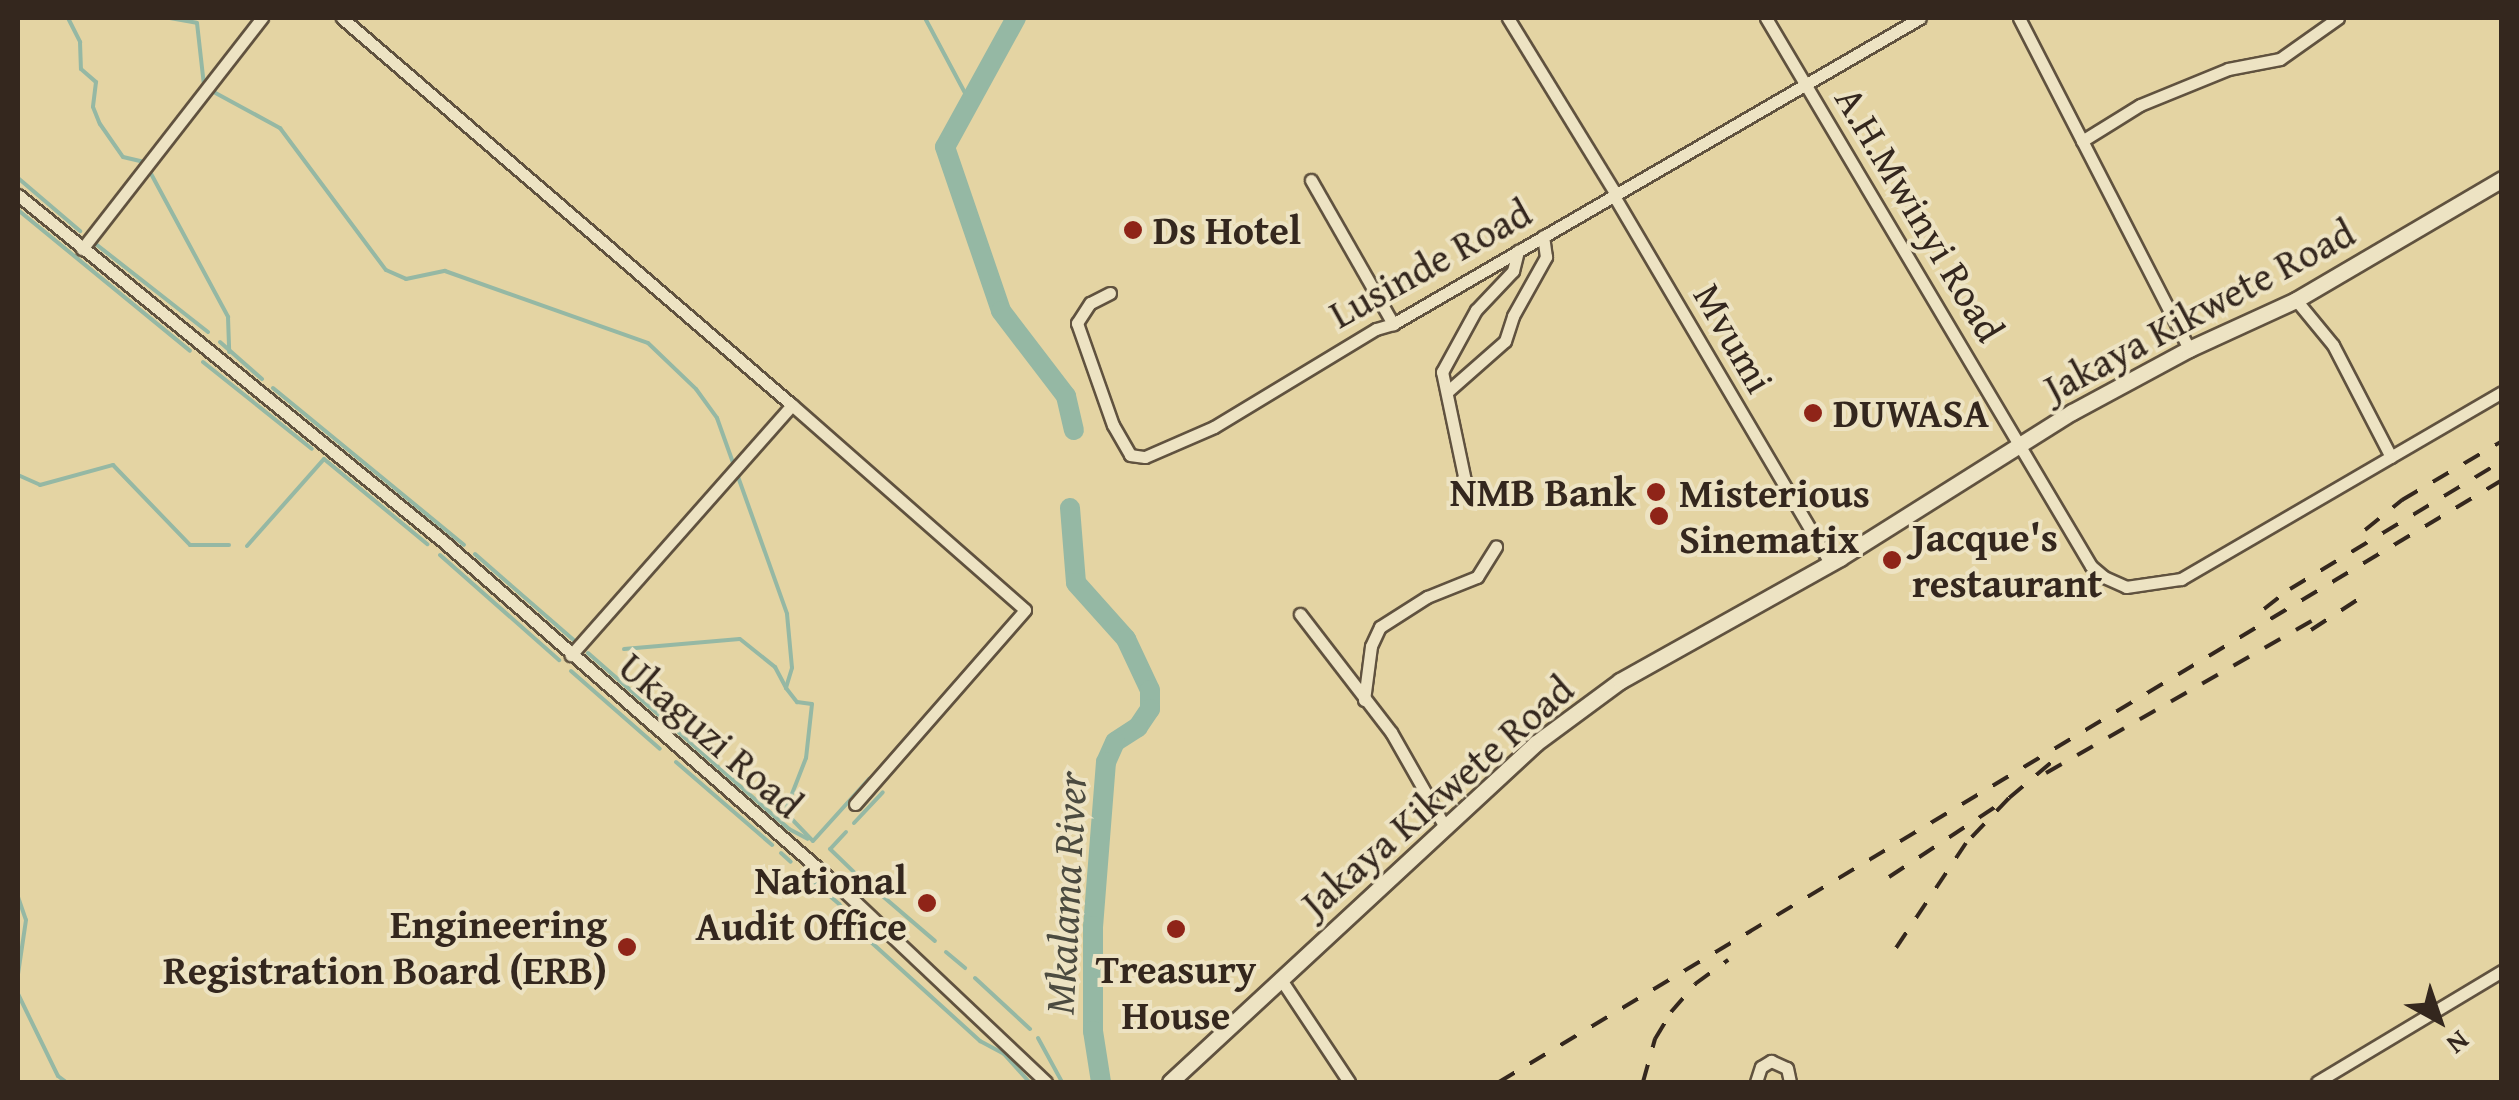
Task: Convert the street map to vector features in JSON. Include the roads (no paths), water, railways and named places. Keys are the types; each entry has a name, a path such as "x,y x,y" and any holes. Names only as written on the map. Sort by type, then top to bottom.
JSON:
{"main road":[{"name":"Jakaya Kikwete Road","path":"1170,1082 1536,742 1620,681 1830,564 2020,444 2189,349 2296,300 2502,178"}],"street":[{"path":"82,249 262,18"},
{"path":"342,18 1025,610 855,804"},
{"name":"Mvumi","path":"1508,18 1830,564"},
{"name":"A.H.Mwinyi Road","path":"1766,18 2091,566 2126,588 2181,579 2502,392"},
{"name":"Lusinde Road","path":"1110,293 1090,303 1077,324 1113,424 1130,454 1145,457 1214,427 1376,328 1393,324 1920,18"},
{"path":"2019,18 2189,349"},
{"path":"2082,141 2140,105 2228,69 2291,54 2338,18"},
{"path":"1310,180 1393,324"},
{"name":"Ukaguzi Road","path":"18,196 328,444 572,654 844,891 1046,1082"},
{"path":"1446,392 1506,341 1513,316 1546,257 1543,236"},
{"path":"1468,495 1444,365 1485,297 1513,270 1518,251"},
{"path":"2296,300 2332,346 2390,457"},
{"path":"572,654 792,405"},
{"path":"1364,700 1371,646 1380,626 1427,598 1477,577 1496,546"},
{"path":"1300,614 1391,732 1446,827"},
{"path":"2317,1082 2502,971"},
{"path":"1280,978 1350,1082"},
{"path":"1756,1082 1760,1067 1771,1062 1787,1068 1790,1082"}],"waterway":[{"path":"68,18 80,42 81,69 96,82 93,107 100,124 123,157 144,162"},
{"path":"170,18 197,23 204,85"},
{"path":"925,18 971,104"},
{"name":"Mkalama River","path":"1016,18 945,147 1001,311 1066,396 1074,430"},
{"path":"210,90 280,128 386,270 406,279 445,271 648,343 696,389 717,418 787,614 792,668 786,688 797,702 812,704 806,758 785,812 813,841"},
{"path":"149,170 228,317 229,352"},
{"path":"18,178 80,231"},
{"path":"18,210 190,351"},
{"path":"97,245 208,332"},
{"path":"220,342 262,379"},
{"path":"203,362 312,449"},
{"path":"273,388 464,545"},
{"path":"247,546 324,459 427,544"},
{"path":"18,475 40,485 113,465 190,545 229,545"},
{"name":"Mkalama River","path":"1070,508 1076,583 1126,639 1150,690 1150,709 1138,727 1115,742 1106,762 1093,926 1093,1031 1101,1082"},
{"path":"475,554 576,642"},
{"path":"440,555 559,660"},
{"path":"624,649 740,639 775,667 786,688"},
{"path":"588,653 789,829 808,839"},
{"path":"571,671 660,749"},
{"path":"676,762 772,845"},
{"path":"813,841 869,779"},
{"path":"854,823 883,792"},
{"path":"846,832 830,849 854,872"},
{"path":"781,853 791,862"},
{"path":"803,873 839,904 861,933 980,1041 1004,1054 1029,1082"},
{"path":"865,881 935,941"},
{"path":"18,897 26,920 18,974"},
{"path":"946,952 965,968"},
{"path":"975,978 1030,1029"},
{"path":"18,994 58,1076 66,1082"},
{"path":"1038,1038 1062,1082"}],"railway":[{"path":"2365,530 2402,500 2502,441"},
{"path":"2264,609 2290,589 2502,461"},
{"path":"1499,1082 2502,480"},
{"path":"2311,630 2357,600"},
{"path":"2046,773 2320,616"},
{"path":"2009,798 2054,760"},
{"path":"1889,877 2009,798 1966,843 1896,948"},
{"path":"1643,1082 1655,1039 1671,1012 1695,984 1728,960"}],"place":[{"name":"Ds Hotel","path":"1133,230"},
{"name":"DUWASA","path":"1813,413"},
{"name":"NMB Bank","path":"1656,492"},
{"name":"Misterious Sinematix","path":"1659,516"},
{"name":"Jacque's restaurant","path":"1892,560"},
{"name":"National Audit Office","path":"927,903"},
{"name":"Treasury House","path":"1176,929"},
{"name":"Engineering Registration Board (ERB)","path":"627,947"}]}
